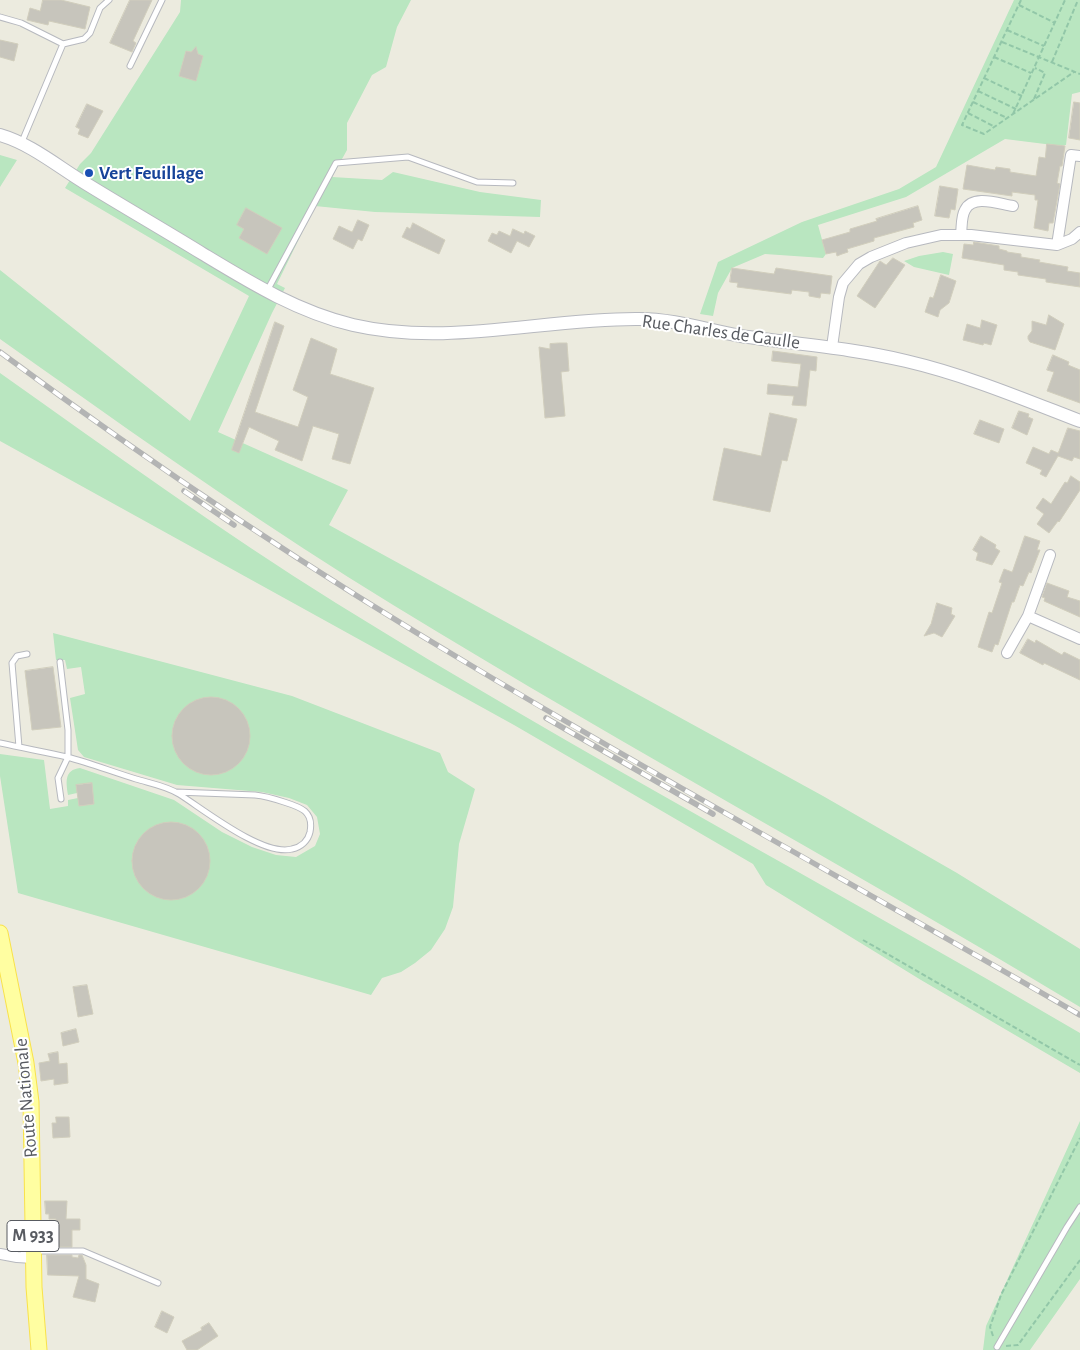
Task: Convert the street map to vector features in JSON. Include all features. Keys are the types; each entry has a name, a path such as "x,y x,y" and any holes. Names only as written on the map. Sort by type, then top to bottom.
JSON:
{"main road":[{"name":"Route Nationale","path":"0,936 20,1080 28,1167 28,1254"},
{"name":"M 933","path":"28,1254 24,1296 29,1350"},
{"name":"M 933","path":"28,1254 39,1350"}],"street":[{"path":"0,135 21,146"},
{"path":"0,144 21,146"},
{"name":"Rue Charles de Gaulle","path":"21,146 267,292 324,317 361,326 416,333 456,332 607,320 642,319 676,322 750,337 832,347 938,369 973,380 1080,421"},
{"path":"1057,245 1071,155 1080,156"},
{"path":"961,234 965,209 973,202 979,201 1013,206"},
{"path":"832,347 841,290 848,276 858,264 871,257 915,240 941,235 961,234 1057,245 1066,242 1080,232"},
{"path":"1007,653 1028,616 1050,555"},
{"path":"1028,616 1080,639"},
{"path":"0,1254 28,1254"}],"lane":[{"path":"0,17 21,23 63,44 84,39 90,32 100,8 109,0"},
{"path":"130,66 162,0"},
{"path":"21,146 63,44"},
{"path":"267,292 336,163 408,157 477,182 513,183"},
{"path":"19,747 12,663 17,656 27,654"},
{"path":"60,662 68,730 68,757 58,778 61,799"},
{"path":"0,743 68,757 176,792 252,841 289,850 299,847 309,836 311,827 309,816 299,806 255,794 176,792"},
{"path":"997,1347 1080,1207"},
{"path":"28,1254 83,1252 158,1283"}],"path":[{"path":"1021,0 962,125 984,134 1074,72"},
{"path":"1013,114 1065,0"},
{"path":"1052,63 1078,0"},
{"path":"1019,5 1055,23"},
{"path":"1007,30 1044,46"},
{"path":"1002,42 1080,74"},
{"path":"994,57 1032,74"},
{"path":"1032,101 1046,73 1034,68"},
{"path":"984,78 1022,96"},
{"path":"978,91 1016,108"},
{"path":"973,102 1007,118"},
{"path":"968,113 995,127"},
{"path":"863,940 1080,1065"},
{"path":"1080,1138 1001,1295 990,1328 997,1347 1018,1345 1080,1260"}],"green space":[{"path":"181,0 411,0 397,27 386,67 372,75 347,123 347,150 332,177 382,180 393,172 480,192 541,200 540,217 375,212 315,206 277,284 285,288 218,432 348,490 329,525 823,796 957,873 1080,949 1080,1007 438,633 304,549 216,490 0,339 0,270 190,421 249,296 65,188 80,164 91,153 180,12"},
{"path":"1014,0 1080,0 1080,92 1072,94 1066,145 1005,139 906,197 818,225 826,254 823,258 765,254 732,268 718,293 713,316 700,314 718,262 802,222 899,189 936,167"},
{"path":"0,155 17,160 0,187"},
{"path":"943,252 953,254 949,275 914,267 904,261 919,256"},
{"path":"0,373 208,519 336,603 520,714 1080,1033 1080,1073 921,980 766,885 753,864 514,725 0,441"},
{"path":"53,633 292,696 440,753 448,772 475,789 459,844 453,907 445,929 431,950 401,972 382,978 371,995 18,893 0,776 0,754 44,760 50,809 68,806 68,800 78,798 79,806 94,804 91,783 77,785 77,793 68,795 67,777 71,771 80,768 174,800 222,832 252,847 276,855 296,857 315,846 320,834 317,817 307,805 289,798 262,792 177,785 84,757 78,750 70,698 85,694 81,667 67,669 65,660 56,660"},
{"path":"1080,1121 1080,1279 1030,1350 983,1350 986,1326"}],"building":[{"path":"43,0 61,0 90,7 85,29 49,21 48,25 27,20 30,8 40,11"},
{"path":"130,0 152,0 133,41 136,43 132,52 110,43"},
{"path":"0,40 18,44 14,61 0,57"},
{"path":"196,47 198,54 203,56 196,81 179,76 186,51 191,52"},
{"path":"1074,102 1080,103 1080,140 1069,138"},
{"path":"87,104 103,111 88,138 78,134 80,129 76,127"},
{"path":"1047,144 1065,146 1057,183 1060,184 1053,223 1049,223 1048,231 1034,228 1038,200 1035,200 1035,195 1012,192 1012,196 963,189 967,165 995,170 996,167 1010,169 1010,172 1036,176 1039,157 1045,158"},
{"path":"940,186 958,189 955,210 951,209 949,218 935,216"},
{"path":"918,206 922,220 913,223 914,227 874,238 874,241 847,249 848,252 837,256 836,252 826,254 822,240 850,232 850,229 877,221 876,219"},
{"path":"246,208 282,228 267,254 239,238 244,229 237,225"},
{"path":"358,220 369,225 362,241 358,239 353,249 333,239 339,226 352,232"},
{"path":"413,223 445,240 439,254 402,237 407,227 410,229"},
{"path":"513,229 524,234 525,231 535,236 529,247 517,241 511,253 488,241 492,233 497,235 499,231 510,236"},
{"path":"974,242 999,246 999,249 1021,254 1021,257 1040,260 1039,262 1068,267 1067,271 1080,273 1080,287 1046,282 1046,279 1018,275 1018,272 1004,270 1004,265 962,258 964,244 973,245"},
{"path":"893,258 905,265 875,308 857,296 880,261 886,265"},
{"path":"732,268 774,274 776,268 832,276 830,294 821,293 820,298 809,296 809,292 792,290 791,294 737,287 738,283 730,282"},
{"path":"941,275 956,281 949,303 940,310 938,317 925,312 930,297 933,298"},
{"path":"1049,315 1064,324 1055,350 1030,342 1028,339 1032,331 1032,321 1046,325"},
{"path":"982,320 997,325 991,345 963,340 967,324 980,328"},
{"path":"275,322 284,326 255,412 298,427 308,397 293,390 311,338 337,349 330,374 374,388 350,464 332,459 339,434 313,426 302,461 275,450 279,441 249,427 239,453 232,450"},
{"path":"567,343 569,371 561,372 565,416 545,418 539,347 550,349 550,344"},
{"path":"773,351 817,357 816,371 810,370 806,406 792,405 794,396 767,394 768,384 798,387 801,364 772,361"},
{"path":"1053,355 1069,362 1068,365 1080,370 1080,403 1047,391 1054,372 1047,370"},
{"path":"1019,411 1029,414 1028,417 1033,419 1027,435 1012,428"},
{"path":"770,413 797,419 787,461 782,460 770,512 713,500 724,448 761,456"},
{"path":"980,420 1004,429 999,443 974,434"},
{"path":"1068,428 1080,431 1080,459 1074,457 1072,461 1058,456 1046,477 1040,474 1042,470 1026,463 1033,447 1049,454 1051,450 1058,453"},
{"path":"1071,476 1080,482 1080,490 1059,522 1049,533 1037,524 1044,514 1036,508 1043,498 1051,504"},
{"path":"981,536 996,545 995,548 1000,551 992,565 976,560 978,553 973,550"},
{"path":"1025,536 1040,541 1037,550 1040,550 1031,573 1029,572 1023,586 1020,585 1014,602 1012,602 998,645 995,644 992,652 978,647 989,612 992,613 1002,583 999,582 1004,569 1012,572"},
{"path":"1047,583 1069,591 1067,597 1080,601 1080,617 1044,601 1045,598 1042,597"},
{"path":"937,603 952,608 951,614 955,616 942,637 934,633 924,636 931,624"},
{"path":"1028,639 1035,643 1036,640 1062,655 1064,652 1080,660 1080,680 1044,663 1043,665 1020,653"},
{"path":"53,667 61,727 32,730 25,671"},
{"path":"211,697 226,700 243,714 247,721 250,736 247,751 233,768 226,772 211,775 196,772 179,758 175,751 172,736 175,721 189,704 196,700"},
{"path":"92,783 94,804 79,806 76,785"},
{"path":"171,822 186,825 203,839 207,846 210,861 207,876 193,893 186,897 171,900 156,897 139,883 135,876 132,861 135,846 149,829 156,825"},
{"path":"87,985 93,1014 78,1017 73,987"},
{"path":"76,1029 79,1042 63,1046 61,1033"},
{"path":"58,1052 59,1064 67,1063 68,1083 54,1085 54,1079 41,1081 39,1063 50,1061 48,1054"},
{"path":"56,1117 69,1117 70,1137 53,1138 52,1123 56,1123"},
{"path":"45,1201 67,1201 66,1219 80,1219 80,1230 72,1230 72,1247 56,1247 56,1219 49,1219 49,1214 46,1214"},
{"path":"47,1255 72,1255 72,1257 78,1258 79,1255 82,1255 86,1265 86,1279 99,1284 95,1302 73,1297 79,1276 48,1275"},
{"path":"162,1311 174,1317 167,1333 155,1327"},
{"path":"209,1323 218,1336 197,1350 187,1350 182,1341 202,1330 201,1328"}],"railway":[{"path":"0,352 175,477 355,595 627,757 1080,1015"},
{"path":"184,491 234,525"},
{"path":"546,718 713,814"}],"place":[{"name":"Vert Feuillage","path":"89,173"}]}
